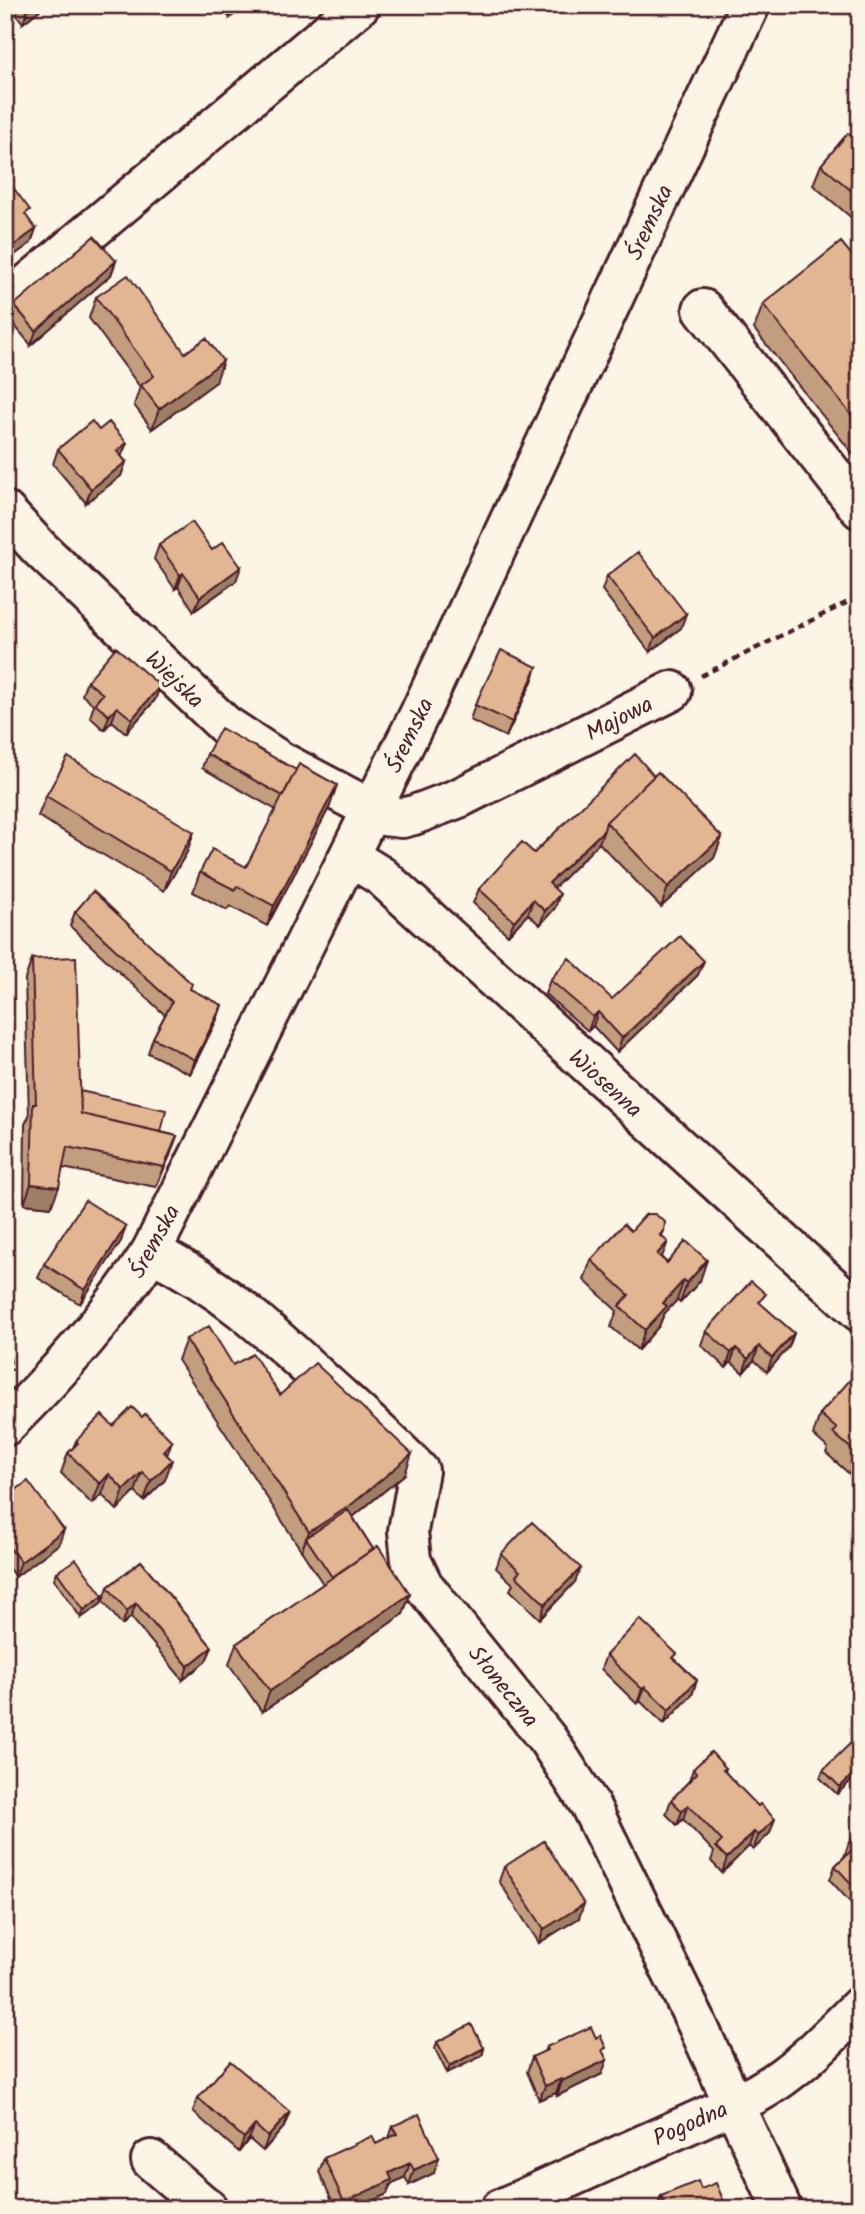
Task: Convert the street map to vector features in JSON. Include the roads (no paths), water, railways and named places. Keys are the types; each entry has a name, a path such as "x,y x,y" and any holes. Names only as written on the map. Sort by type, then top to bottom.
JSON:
{"street":[{"path":"5,303 360,5"},
{"name":"Śremska","path":"5,1426 94,1331 132,1282 151,1252 350,858 524,493 750,5"},
{"path":"703,309 860,509"},
{"name":"Wiejska","path":"5,511 39,548 225,724 280,761 373,810"},
{"name":"Majowa","path":"373,810 384,816 402,818 459,798 672,691"},
{"name":"Wiosenna","path":"350,858 374,872 399,893 860,1312"},
{"name":"Słoneczna","path":"151,1252 202,1279 257,1320 418,1471 408,1531 411,1560 423,1585 548,1740 590,1805 782,2209"},
{"name":"Pogodna","path":"500,2209 778,2082 798,2067 860,2006"},
{"path":"151,2160 208,2209"}]}
